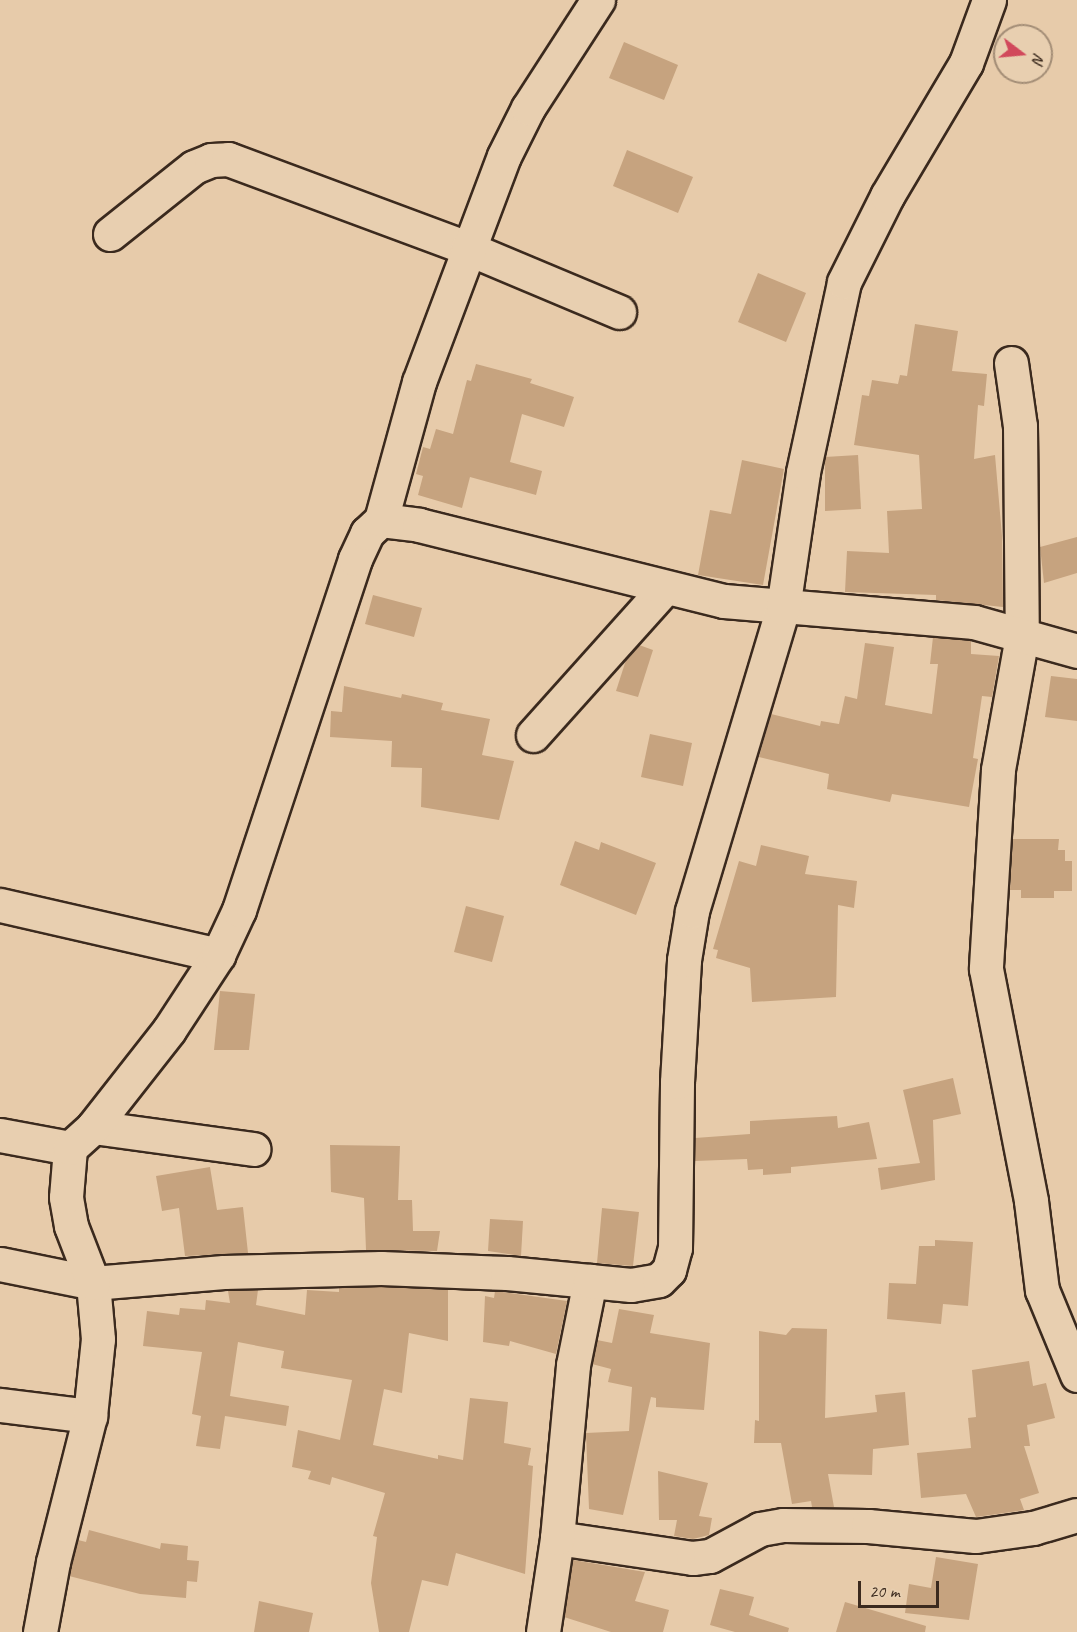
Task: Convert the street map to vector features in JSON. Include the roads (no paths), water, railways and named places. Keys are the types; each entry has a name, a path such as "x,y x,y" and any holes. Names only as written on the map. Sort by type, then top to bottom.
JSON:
{"street":[{"path":"40,1632 52,1562 90,1416 98,1339 93,1283 71,1227 66,1177 81,1137 169,1030 218,955 239,910 355,559 368,533 381,520 419,382 466,248 528,108 598,0"},
{"path":"0,1264 93,1283 224,1272 381,1268 507,1273 631,1285 659,1280 669,1270 676,1220 678,1060 692,911 783,608 803,472 844,282 888,196 966,63 989,0"},
{"path":"110,234 194,167 211,159 228,159 466,248 619,312"},
{"path":"1011,363 1020,426 1022,636 998,770 986,969 1031,1201 1042,1290 1077,1375"},
{"path":"381,520 419,525 664,589 724,601 783,608 974,622 1077,651"},
{"path":"533,735 664,589"},
{"path":"0,905 218,955"},
{"path":"0,1135 81,1137 253,1149"},
{"path":"543,1632 557,1538 573,1365 590,1281"},
{"path":"0,1405 90,1416"},
{"path":"557,1538 693,1558 710,1556 760,1529 783,1525 868,1526 976,1536 1034,1528 1077,1515"}]}
